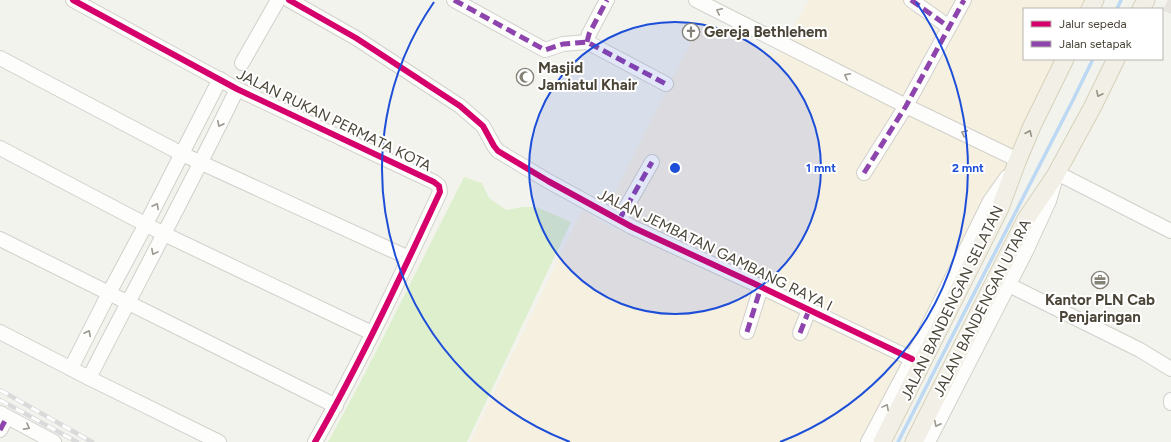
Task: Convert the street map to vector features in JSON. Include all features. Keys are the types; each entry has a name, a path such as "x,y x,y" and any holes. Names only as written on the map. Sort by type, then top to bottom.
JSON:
{"main road":[{"name":"JALAN BANDENGAN SELATAN","path":"882,442 1000,208 1017,161 1032,126 1065,60"},
{"name":"JALAN BANDENGAN UTARA","path":"914,442 1026,219 1056,175 1116,60"}],"street":[{"name":"JALAN RUKAN PERMATA KOTA","path":"73,0 237,89 434,182 439,186 440,192 409,258 336,406 315,442"},
{"path":"242,63 278,0"},
{"name":"JALAN JEMBATAN GAMBANG RAYA I","path":"289,0 356,38 460,106 483,126 498,151 632,228 906,356"},
{"path":"454,0 545,50 563,44 587,42 666,84"},
{"path":"587,42 589,34 607,0"},
{"path":"696,0 1017,161"},
{"path":"911,0 949,27"},
{"path":"864,173 906,106 964,0"},
{"path":"0,58 182,154 409,258"},
{"name":"JALAN RUKAN PERMATA KOTA","path":"71,368 220,79"},
{"name":"JALAN RUKAN PERMATA KOTA","path":"89,378 202,163 237,89"},
{"path":"0,148 164,234 372,333"},
{"name":"JALAN BANDENGAN SELATAN","path":"868,442 906,356 990,201 1017,161"},
{"path":"619,220 652,162"},
{"path":"1056,175 1171,231"},
{"name":"JALAN BANDENGAN UTARA","path":"928,442 1047,208 1056,175"},
{"path":"0,239 336,406"},
{"path":"1009,285 1140,350 1171,368"},
{"path":"747,332 761,287"},
{"path":"800,333 809,310"},
{"path":"0,332 219,442"},
{"path":"0,430 4,415 54,442"}],"shaded area":[{"path":"809,0 1089,0 1085,8 1023,8 1023,60 1060,60 869,442 470,442 582,210 634,241 602,218 702,20 777,56"},
{"path":"1168,0 1171,0 1171,14 1163,10"}],"green space":[{"path":"464,177 482,183 489,198 506,210 522,207 536,207 571,222 467,442 328,442 362,379"}],"waterway":[{"path":"1117,8 1121,0"},
{"path":"898,442 1093,60"}],"railway":[{"path":"0,390 92,442"},
{"path":"0,400 77,442"}],"marked path":[{"path":"454,0 545,50 563,44 587,42 666,84"},
{"path":"587,42 589,34 607,0"},
{"path":"911,0 949,27"},
{"path":"864,173 906,106 964,0"},
{"path":"619,220 652,162"},
{"path":"747,332 761,287"},
{"path":"800,333 809,310"},
{"path":"0,430 7,417"}],"cycle path":[{"path":"73,0 237,89 434,182 439,186 440,192 395,287 348,381 315,442"},
{"path":"289,0 356,38 460,106 483,126 498,151 548,181 632,227 912,359"}],"place":[{"name":"Gereja Bethlehem","path":"691,32"},
{"name":"Masjid Jamiatul Khair","path":"525,77"},
{"name":"Kantor PLN Cab Penjaringan","path":"1100,280"}]}
